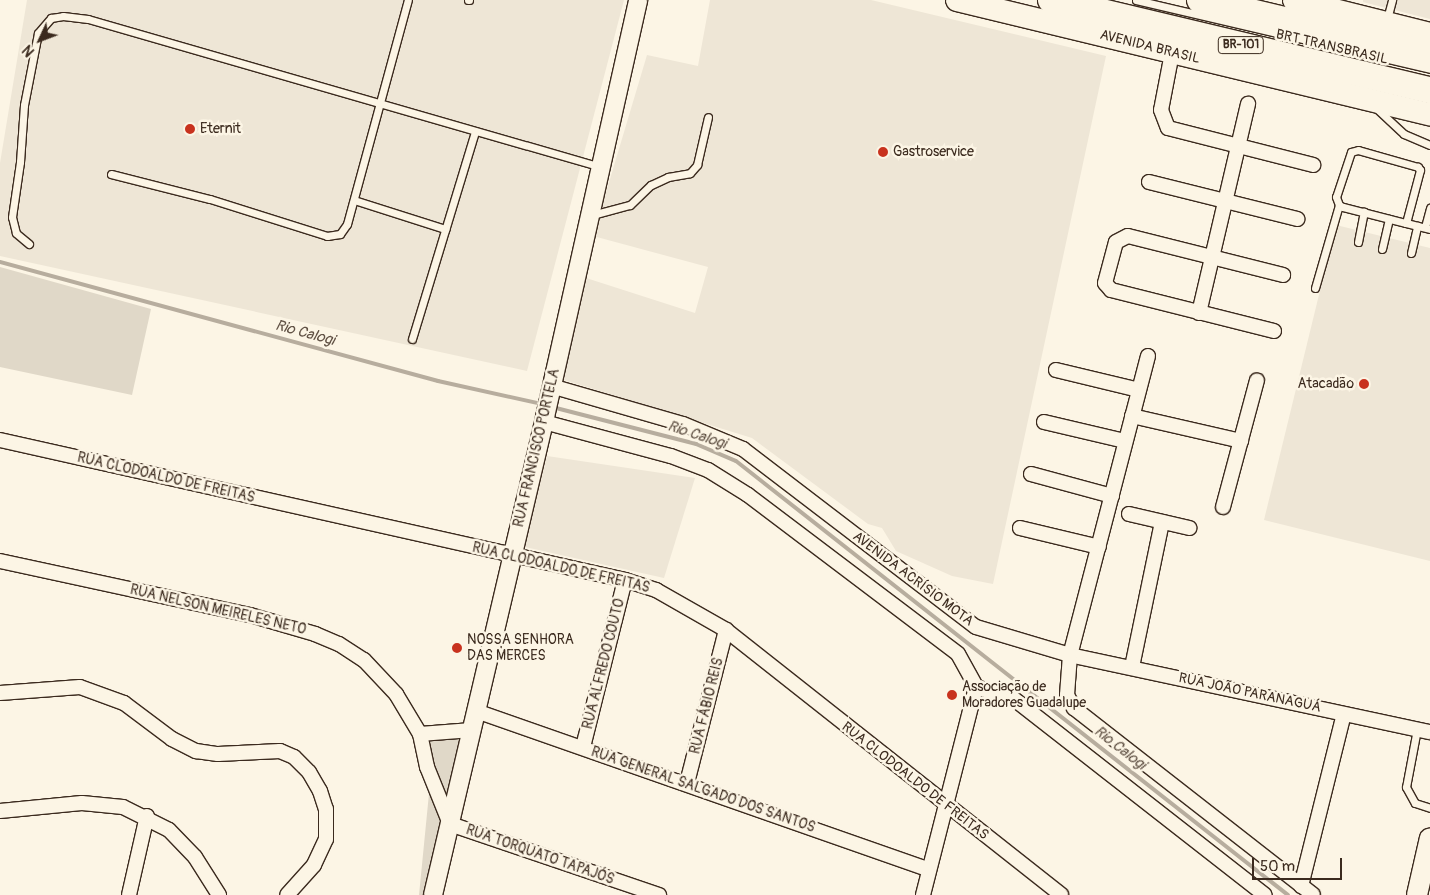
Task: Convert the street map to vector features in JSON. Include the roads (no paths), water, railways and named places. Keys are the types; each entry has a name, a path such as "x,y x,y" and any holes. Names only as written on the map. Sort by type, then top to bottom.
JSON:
{"highway":[{"name":"AVENIDA BRASIL","path":"1051,0 1430,90"},
{"name":"BR-101","path":"1200,0 1430,55"}],"main road":[{"name":"AVENIDA BRASIL","path":"957,0 1172,54 1430,114"},
{"path":"1294,0 1324,4 1430,34"},
{"path":"1417,895 1430,838"}],"street":[{"name":"RUA FRANCISCO PORTELA","path":"433,895 544,420 638,0"},
{"path":"1172,54 1161,110 1163,123 1168,128 1313,165"},
{"path":"1199,313 1248,104"},
{"path":"1149,182 1298,219"},
{"path":"1274,331 1111,290 1105,283 1116,242 1122,237 1212,257 1283,276"},
{"path":"1148,356 1070,655 1067,695 1074,708 1313,895"},
{"path":"1056,370 1139,390"},
{"path":"1223,506 1257,380"},
{"name":"AVENIDA ACRÍSIO MOTA","path":"551,389 683,424 743,449 976,628 1070,655"},
{"path":"1132,416 1241,441"},
{"path":"544,420 671,456 708,470 748,495 958,654 976,687 944,805 923,895"},
{"path":"1044,422 1126,442"},
{"name":"RUA CLODOALDO DE FREITAS","path":"0,440 512,557 625,580 681,602 726,630 944,805 1060,895"},
{"path":"1031,474 1112,496"},
{"path":"1129,514 1189,528"},
{"path":"1132,667 1162,522"},
{"path":"1020,528 1099,547"},
{"name":"RUA NELSON MEIRELES NETO","path":"0,561 250,615 315,634 339,644 379,674 420,734 427,767 450,824"},
{"name":"RUA ALFREDO COUTO","path":"583,747 625,580"},
{"name":"RUA FÁBIO REIS","path":"687,783 726,630"},
{"name":"RUA JOÃO PARANAGUÁ","path":"1070,655 1424,731"},
{"path":"0,693 80,687 124,703 172,738 196,751 218,754 280,751 294,757 309,772 320,791 326,809 326,839 314,865 287,895"},
{"path":"976,687 1014,699 1265,895"},
{"name":"RUA GENERAL SALGADO DOS SANTOS","path":"476,710 929,870"},
{"path":"1301,886 1344,714"},
{"path":"420,734 472,730"},
{"path":"0,811 101,803 124,807 147,816 181,841 219,895"},
{"path":"129,895 147,816"},
{"name":"RUA TORQUATO TAPAJÓS","path":"450,824 659,895"}],"lane":[{"path":"112,174 210,199 327,236 343,230 354,200 408,0"},
{"name":"BRT TRANSBRASIL","path":"1082,0 1430,84"},
{"name":"BRT TRANSBRASIL","path":"1136,0 1430,69"},
{"path":"1386,22 1392,0"},
{"path":"29,244 16,233 12,217 20,162 24,105 36,42 43,25 51,18 88,19 601,167"},
{"path":"1367,98 1404,134 1430,145"},
{"path":"590,215 630,205 651,184 668,176 690,173 697,165 708,117"},
{"path":"412,339 474,131"},
{"path":"1315,288 1339,205 1336,197 1347,157 1353,150 1415,165 1420,170 1406,223"},
{"path":"354,200 445,229"},
{"path":"1339,205 1427,228 1430,208"},
{"path":"1358,242 1364,212"},
{"path":"1382,249 1389,219"},
{"path":"1411,253 1416,226"},
{"path":"1424,731 1406,787 1415,803 1430,808"}],"waterway":[{"name":"Rio Calogi","path":"0,262 438,381 542,404"},
{"name":"Rio Calogi","path":"552,407 696,444 736,461 1288,895"}],"place":[{"name":"Eternit","path":"190,129"},
{"name":"Gastroservice","path":"883,152"},
{"name":"Atacadão","path":"1364,384"},
{"name":"NOSSA SENHORA DAS MERCES","path":"457,648"},
{"name":"Associação de Moradores Guadalupe","path":"952,695"}]}
